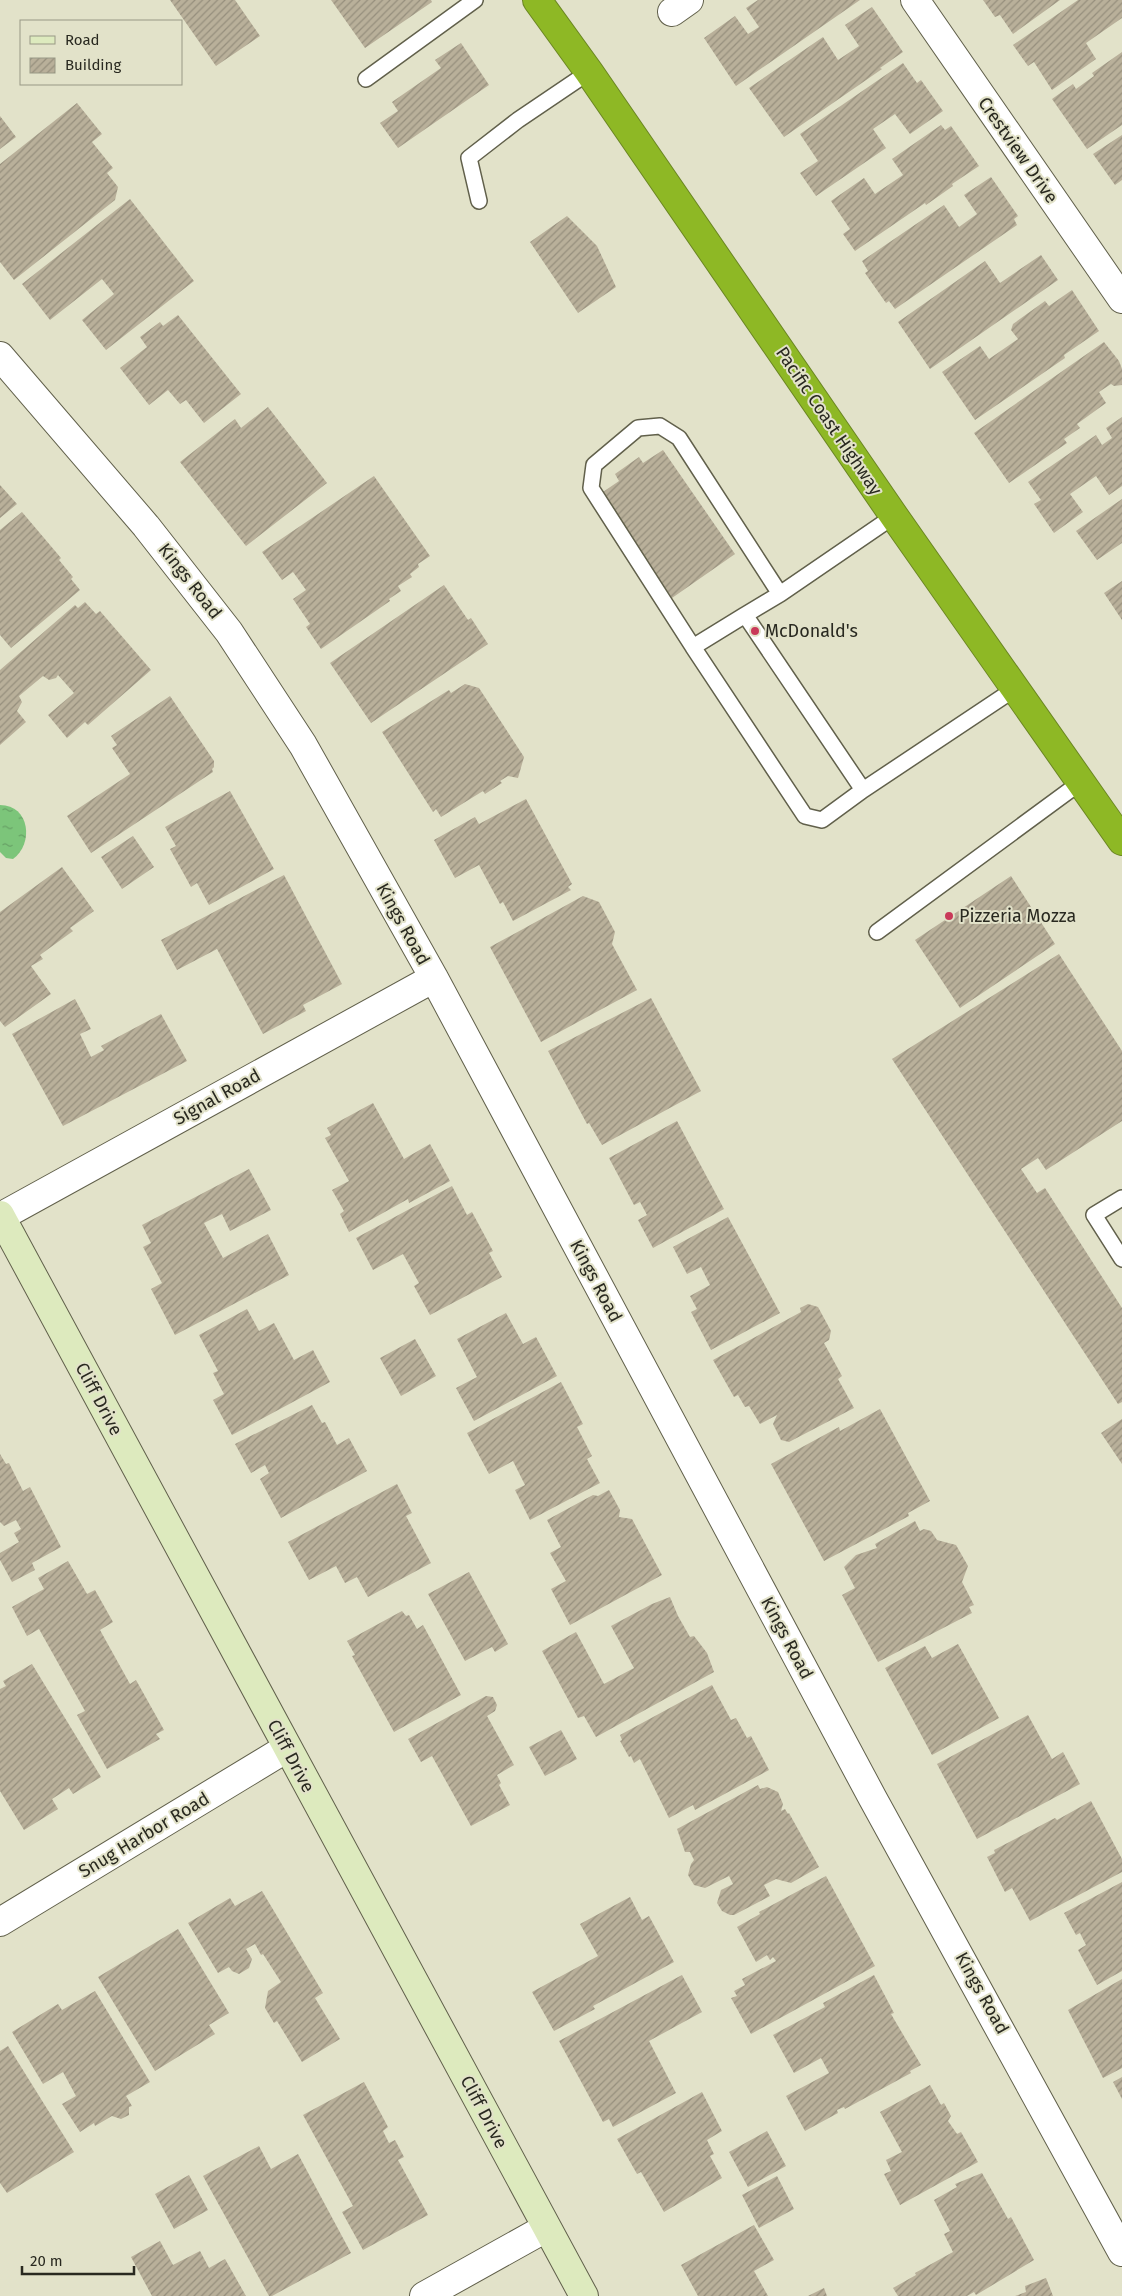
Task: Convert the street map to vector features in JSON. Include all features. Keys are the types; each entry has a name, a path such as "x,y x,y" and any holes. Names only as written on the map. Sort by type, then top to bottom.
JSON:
{"highway":[{"name":"Pacific Coast Highway","path":"537,0 589,72 894,516 1122,841"}],"street":[{"name":"Crestview Drive","path":"915,0 1122,299"},
{"name":"Kings Road","path":"0,356 146,526 229,632 303,746 434,978 872,1797 1122,2252"},
{"name":"Signal Road","path":"0,1216 434,978"},
{"name":"Cliff Drive","path":"0,1216 584,2296"},
{"name":"Snug Harbor Road","path":"0,1922 287,1748"},
{"path":"424,2296 546,2228"}],"lane":[{"path":"366,79 475,0"},
{"path":"479,200 468,158 518,120 589,72"},
{"path":"780,594 679,438 660,426 638,428 594,465 591,488 805,816 822,820 863,790 1016,688"},
{"path":"693,647 780,594 894,516"},
{"path":"745,615 863,790"},
{"path":"877,932 1081,782"},
{"path":"1122,1198 1094,1215 1122,1260"}],"water":[{"path":"0,805 18,811 26,826 24,844 20,852 13,859 6,858 0,852"}],"building":[{"path":"170,0 235,0 260,36 216,66"},
{"path":"331,0 431,0 432,2 365,48"},
{"path":"758,0 860,0 736,86 704,38 735,16 748,34 759,27 746,8"},
{"path":"983,0 1060,0 1013,34 1000,15 995,17"},
{"path":"1078,0 1122,0 1122,18 1086,43 1096,59 1052,90 1034,62 1028,66 1013,45"},
{"path":"872,7 903,52 880,68 882,69 784,137 749,88 823,37 838,60 859,46 845,25"},
{"path":"461,43 489,85 398,148 380,123 398,111 392,102 441,68 435,60"},
{"path":"1122,52 1122,125 1087,149 1052,99 1073,84 1076,89 1094,76 1092,73"},
{"path":"903,63 917,83 921,80 943,111 910,134 895,114 873,129 886,148 816,196 800,173 818,161 800,134"},
{"path":"77,103 102,134 92,142 113,168 107,173 118,187 115,200 14,280 0,262 0,164"},
{"path":"0,116 16,137 0,149"},
{"path":"941,125 945,130 951,126 979,166 952,184 953,186 926,205 925,203 855,251 843,234 850,229 831,201 864,178 875,194 903,175 892,159"},
{"path":"1122,135 1122,180 1115,185 1093,154"},
{"path":"991,177 1018,216 1014,219 1017,225 895,309 889,301 886,303 865,273 868,271 862,261 944,205 959,227 977,214 964,195"},
{"path":"130,199 194,281 106,350 82,320 114,294 102,279 50,320 22,284"},
{"path":"567,216 597,246 616,287 578,313 530,242"},
{"path":"1041,255 1058,280 930,369 898,322 985,261 1000,283"},
{"path":"1072,290 1099,331 1064,355 1065,358 975,420 942,372 980,346 989,359 1018,339 1011,330 1013,324 1045,301 1049,306"},
{"path":"178,315 241,394 204,423 186,400 180,404 168,390 149,405 120,368 147,347 140,337 160,322 163,326"},
{"path":"1104,342 1119,361 1122,369 1122,385 1114,386 1111,384 1099,392 1106,403 1077,424 1080,428 1064,439 1067,443 1009,483 974,433"},
{"path":"268,407 327,483 246,546 180,462 235,419 241,428"},
{"path":"1122,417 1122,486 1109,495 1096,476 1070,494 1083,512 1054,533 1034,504 1041,500 1028,482 1096,435 1102,445 1112,438 1106,428"},
{"path":"663,450 735,554 672,598 600,494 619,481 615,474 639,457 643,463"},
{"path":"374,476 430,556 418,564 419,567 410,574 412,577 398,586 401,591 389,599 390,601 321,649 306,627 310,624 293,599 306,590 293,572 282,580 262,552"},
{"path":"0,485 17,504 0,518"},
{"path":"1122,499 1122,543 1097,560 1076,531"},
{"path":"22,512 61,558 59,560 73,577 71,579 80,590 11,648 0,635 0,530"},
{"path":"1122,581 1122,620 1104,593"},
{"path":"444,585 468,620 471,618 488,644 371,723 330,663"},
{"path":"85,602 96,614 100,611 151,670 88,725 85,722 67,738 48,715 74,693 58,675 56,678 49,680 43,676 19,696 22,702 17,711 26,722 0,745 0,670 75,605 78,608"},
{"path":"465,684 479,688 524,757 518,778 508,776 500,781 502,783 485,794 483,791 441,817 436,809 433,812 382,732 449,690 451,693"},
{"path":"170,696 214,761 213,772 91,853 67,816 130,774 112,748 117,745 111,736"},
{"path":"230,791 274,869 209,905 197,883 191,887 170,849 176,846 165,827"},
{"path":"526,799 572,884 568,887 571,890 513,921 503,902 500,904 479,865 455,878 434,840 475,817 479,824"},
{"path":"133,836 154,867 122,889 101,857"},
{"path":"62,867 94,911 70,928 73,931 40,955 43,959 31,966 51,994 5,1027 0,1021 0,912"},
{"path":"284,875 342,984 303,1005 306,1011 263,1034 217,949 177,970 161,940"},
{"path":"1011,876 1055,944 960,1008 915,940"},
{"path":"583,896 599,902 615,932 612,944 637,990 541,1042 490,947"},
{"path":"1059,954 1122,1051 1122,1121 1046,1170 1038,1158 1021,1169 1037,1193 1045,1188 1122,1308 1122,1402 1118,1404 892,1059"},
{"path":"651,998 701,1091 602,1145 589,1123 587,1124 548,1051"},
{"path":"75,999 91,1029 80,1034 91,1057 104,1050 101,1046 161,1014 187,1061 63,1126 12,1034"},
{"path":"373,1103 404,1159 430,1144 450,1181 409,1203 408,1199 349,1232 340,1214 344,1211 332,1190 349,1181 325,1138 331,1135 327,1128"},
{"path":"677,1121 724,1209 653,1248 638,1220 647,1215 640,1202 634,1205 609,1158"},
{"path":"249,1169 271,1210 230,1231 222,1214 204,1223 223,1258 268,1234 289,1275 175,1335 151,1289 162,1283 143,1247 151,1243 142,1225"},
{"path":"452,1186 467,1215 472,1212 493,1251 489,1253 502,1277 430,1315 414,1286 419,1283 403,1254 373,1270 356,1238"},
{"path":"728,1217 780,1313 711,1350 691,1312 697,1309 690,1296 710,1285 701,1267 687,1274 673,1247"},
{"path":"808,1304 818,1307 831,1331 829,1340 824,1343 842,1376 838,1379 854,1408 789,1442 781,1440 773,1424 777,1415 760,1424 749,1406 745,1407 738,1395 734,1397 713,1360 801,1312 800,1308"},
{"path":"247,1309 259,1331 274,1323 294,1360 313,1350 330,1382 232,1435 213,1400 224,1394 213,1373 218,1371 199,1335"},
{"path":"506,1313 523,1344 536,1337 557,1376 474,1421 456,1388 477,1377 457,1339"},
{"path":"415,1339 436,1376 401,1396 380,1358"},
{"path":"561,1382 583,1424 577,1427 592,1456 587,1459 600,1483 530,1520 515,1490 525,1485 513,1461 489,1474 467,1433"},
{"path":"312,1405 322,1423 325,1422 337,1445 349,1438 367,1471 281,1518 260,1479 269,1473 265,1465 251,1473 235,1444"},
{"path":"880,1409 930,1501 908,1513 909,1516 824,1561 771,1464 839,1427 840,1431"},
{"path":"1122,1419 1122,1464 1101,1433"},
{"path":"0,1454 6,1464 9,1463 23,1491 30,1487 61,1547 32,1563 35,1570 12,1582 0,1560 0,1553 19,1542 14,1533 21,1529 16,1520 4,1526 0,1522"},
{"path":"397,1484 412,1513 406,1516 431,1563 368,1597 357,1577 345,1583 336,1566 309,1580 288,1542"},
{"path":"609,1490 620,1510 619,1517 632,1519 662,1575 570,1625 551,1589 566,1581 550,1553 561,1547 547,1520 593,1495 598,1496"},
{"path":"915,1521 920,1531 924,1529 931,1531 937,1540 956,1545 968,1566 962,1582 974,1605 969,1607 972,1613 878,1662 842,1595 855,1588 844,1567 856,1555 877,1548 875,1544"},
{"path":"68,1561 87,1594 95,1590 113,1622 100,1630 130,1684 136,1680 164,1730 156,1734 160,1739 107,1769 77,1715 85,1711 39,1629 27,1636 12,1607 44,1589 38,1578"},
{"path":"469,1572 508,1644 495,1652 492,1647 465,1661 428,1594"},
{"path":"670,1597 690,1637 694,1636 707,1653 714,1672 596,1737 584,1716 578,1718 542,1651 576,1632 604,1684 634,1668 611,1626 652,1604"},
{"path":"402,1611 406,1616 409,1615 417,1629 423,1625 461,1695 394,1732 352,1656 355,1655 347,1641"},
{"path":"958,1644 999,1718 932,1755 885,1668 925,1646 932,1658"},
{"path":"32,1664 101,1777 73,1794 69,1788 52,1799 58,1809 24,1830 0,1791 0,1689 6,1686 3,1681"},
{"path":"712,1685 731,1720 736,1718 747,1738 751,1736 769,1770 695,1810 693,1805 669,1818 640,1759 634,1763 631,1756 629,1757 620,1741 622,1740 620,1735"},
{"path":"486,1696 493,1697 497,1705 495,1711 487,1716 514,1765 497,1775 501,1783 499,1785 510,1805 471,1826 432,1756 421,1762 408,1739"},
{"path":"1028,1715 1052,1759 1063,1752 1080,1784 977,1839 937,1764"},
{"path":"561,1730 577,1759 545,1776 529,1747"},
{"path":"758,1785 760,1789 767,1787 778,1792 783,1804 781,1811 785,1809 789,1813 819,1867 791,1883 776,1879 764,1885 770,1896 734,1915 730,1915 722,1911 717,1903 721,1890 733,1884 729,1876 705,1888 694,1885 688,1875 694,1860 690,1852 685,1852 677,1829"},
{"path":"1091,1801 1122,1859 1122,1872 1030,1921 1012,1888 1005,1892 987,1857 995,1853 994,1850 1055,1818 1057,1820"},
{"path":"826,1876 875,1966 751,2034 731,1998 737,1996 734,1991 745,1985 742,1979 776,1961 773,1957 770,1960 767,1955 756,1962 737,1927 760,1914 759,1912"},
{"path":"1122,1882 1122,1971 1097,1985 1078,1950 1086,1945 1080,1933 1076,1935 1064,1913"},
{"path":"262,1891 323,1993 315,1998 340,2039 302,2062 277,2021 274,2023 265,2008 268,1991 281,1982 255,1944 246,1949 252,1959 249,1968 239,1974 232,1971 229,1967 218,1973 188,1923 230,1898 235,1906"},
{"path":"630,1897 642,1920 649,1916 674,1962 593,2006 595,2009 554,2031 532,1992 598,1956 580,1924"},
{"path":"178,1929 229,2013 209,2025 215,2034 155,2071 98,1977"},
{"path":"682,1975 702,2012 649,2041 676,2093 613,2127 609,2119 603,2122 559,2041"},
{"path":"874,1975 894,2013 891,2014 921,2065 910,2071 911,2073 845,2109 844,2107 837,2110 838,2113 805,2131 786,2096 829,2073 821,2058 794,2073 773,2035 825,2007 823,2003"},
{"path":"1122,1979 1122,2068 1103,2078 1068,2010"},
{"path":"95,1991 150,2082 126,2096 132,2106 129,2107 129,2115 121,2119 112,2116 95,2126 94,2123 80,2132 62,2104 76,2096 63,2072 43,2084 12,2032 58,2004 62,2010"},
{"path":"8,2046 74,2152 7,2193 0,2183 0,2051"},
{"path":"1122,2077 1122,2099 1113,2082"},
{"path":"364,2082 388,2127 383,2131 389,2143 395,2140 404,2157 398,2160 428,2215 363,2250 342,2212 353,2206 303,2115"},
{"path":"930,2085 941,2105 944,2103 951,2116 948,2121 957,2134 961,2132 978,2162 900,2205 884,2174 891,2171 886,2160 902,2152 880,2112"},
{"path":"702,2092 722,2131 707,2140 714,2154 710,2156 722,2178 664,2212 641,2172 637,2174 617,2139"},
{"path":"767,2131 786,2166 748,2187 729,2152"},
{"path":"259,2146 271,2169 298,2154 351,2253 272,2296 269,2296 203,2176"},
{"path":"982,2173 1008,2219 1011,2217 1034,2260 976,2295 974,2292 967,2296 898,2296 893,2288 916,2275 915,2273 953,2252 944,2234 950,2231 934,2200 957,2187 955,2184"},
{"path":"189,2175 208,2210 174,2229 155,2194"},
{"path":"777,2176 794,2209 759,2228 742,2195"},
{"path":"754,2225 774,2260 754,2271 768,2296 698,2296 681,2265"},
{"path":"160,2241 173,2265 200,2251 209,2268 225,2259 246,2296 152,2296 131,2257"},
{"path":"1046,2278 1053,2296 1015,2296 1026,2292 1025,2286"},
{"path":"824,2288 827,2296 808,2296"}],"place":[{"name":"McDonald's","path":"755,631"},
{"name":"Pizzeria Mozza","path":"949,916"}]}
